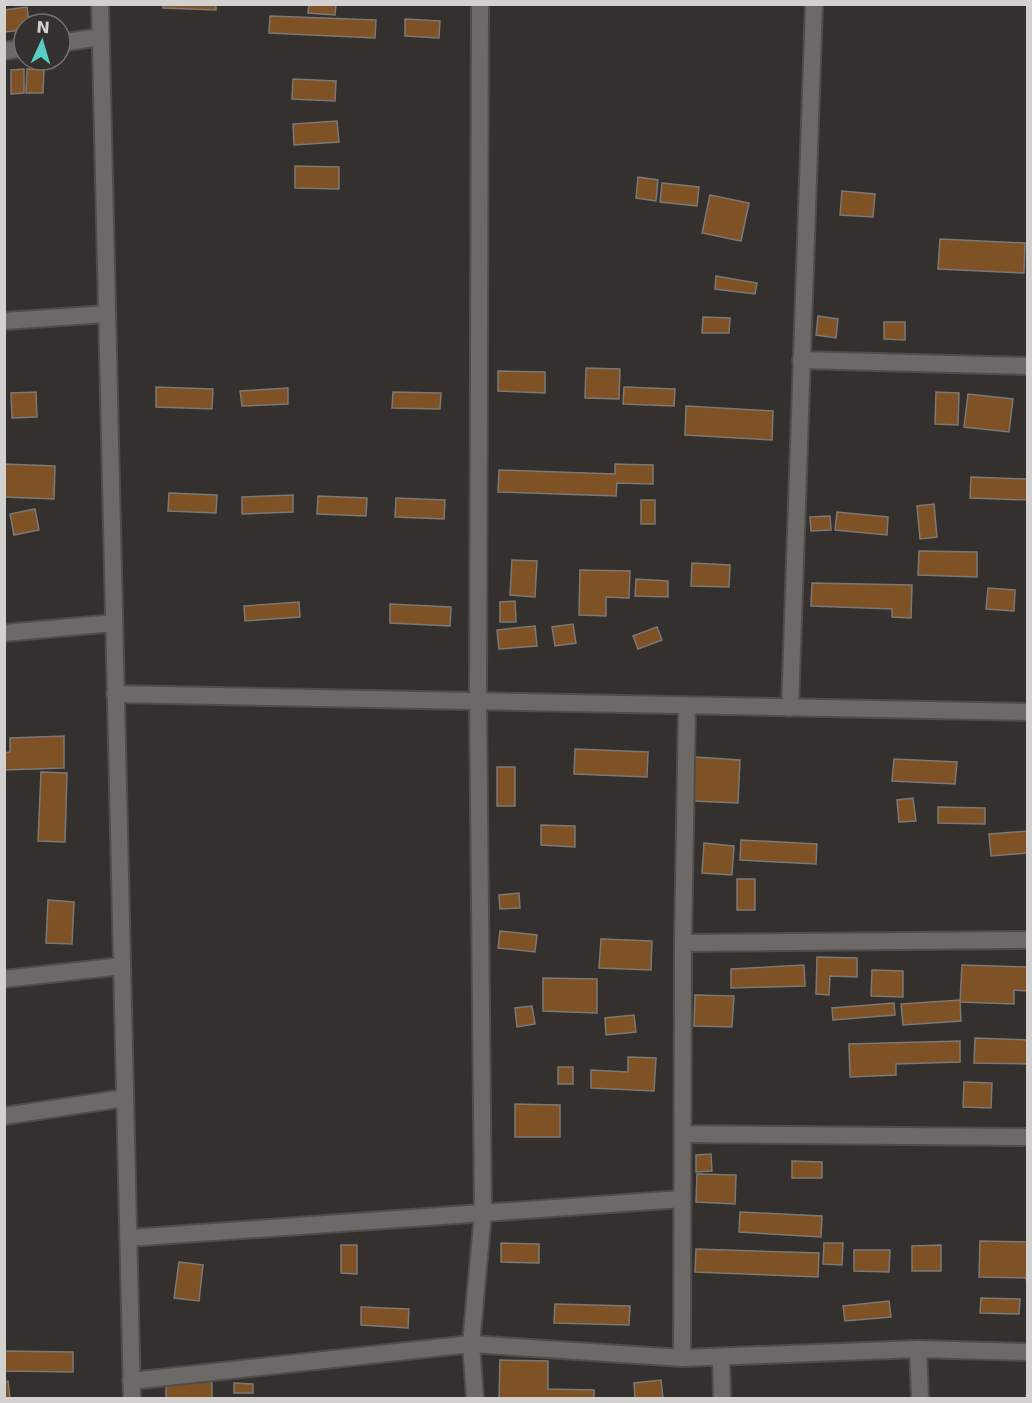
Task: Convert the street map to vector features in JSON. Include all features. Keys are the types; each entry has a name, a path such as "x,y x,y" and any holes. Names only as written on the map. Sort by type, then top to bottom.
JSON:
{"street":[{"path":"100,4 132,1398"},
{"path":"475,1398 471,1344 483,1213 478,702 480,4"},
{"path":"789,708 814,4"},
{"path":"72,41 100,37"},
{"path":"4,321 106,314"},
{"path":"801,360 1028,366"},
{"path":"4,633 114,623"},
{"path":"115,694 1028,712"},
{"path":"682,1358 683,943 687,706"},
{"path":"683,943 1028,940"},
{"path":"4,979 122,966"},
{"path":"4,1116 125,1098"},
{"path":"683,1134 1028,1137"},
{"path":"128,1238 682,1199"},
{"path":"131,1381 471,1344 682,1358 918,1349 1028,1352"},
{"path":"918,1349 920,1398"},
{"path":"721,1357 722,1398"}],"building":[{"path":"163,4 216,4 216,10 163,8"},
{"path":"309,4 336,4 335,15 308,13"},
{"path":"27,7 28,12 12,12 12,31 4,32 4,10"},
{"path":"270,16 376,20 375,38 269,33"},
{"path":"405,19 440,21 439,38 405,36"},
{"path":"11,70 12,72 24,72 24,93 11,94"},
{"path":"27,72 44,72 43,93 26,93"},
{"path":"293,79 336,81 335,101 292,99"},
{"path":"337,121 339,142 294,145 293,124"},
{"path":"295,166 339,167 339,189 295,188"},
{"path":"638,177 658,180 656,201 636,198"},
{"path":"662,183 699,187 697,206 660,202"},
{"path":"842,191 875,194 873,217 840,215"},
{"path":"710,195 749,203 741,241 702,233"},
{"path":"940,239 1025,243 1024,273 938,269"},
{"path":"716,276 757,283 755,294 715,289"},
{"path":"818,316 838,319 836,338 816,335"},
{"path":"703,317 730,318 729,333 702,333"},
{"path":"884,322 905,322 905,340 884,339"},
{"path":"586,368 620,369 619,399 585,398"},
{"path":"498,371 545,372 545,393 498,391"},
{"path":"156,387 213,389 212,409 156,407"},
{"path":"624,387 675,389 674,406 623,404"},
{"path":"288,388 288,404 242,406 240,391"},
{"path":"36,392 37,417 12,418 11,393"},
{"path":"393,392 441,393 440,409 392,408"},
{"path":"936,392 959,393 958,425 935,424"},
{"path":"968,394 1013,399 1009,432 964,427"},
{"path":"686,406 773,411 772,440 685,435"},
{"path":"4,464 55,466 54,499 4,497"},
{"path":"615,464 653,465 653,484 617,483 616,496 498,492 499,470 615,474"},
{"path":"971,477 1028,479 1028,500 970,498"},
{"path":"169,493 217,495 216,513 168,511"},
{"path":"293,495 293,512 242,514 242,497"},
{"path":"318,496 367,498 366,516 317,514"},
{"path":"396,498 445,500 444,519 395,517"},
{"path":"641,500 655,500 655,524 641,524"},
{"path":"934,504 937,537 920,539 917,506"},
{"path":"35,509 39,530 14,535 10,514"},
{"path":"837,512 888,517 887,535 835,530"},
{"path":"830,516 831,530 811,531 810,517"},
{"path":"919,551 977,552 977,577 918,575"},
{"path":"512,560 537,561 535,597 510,595"},
{"path":"692,563 730,565 729,587 691,586"},
{"path":"580,570 630,571 629,598 606,597 606,616 579,615"},
{"path":"636,579 668,581 668,597 635,596"},
{"path":"812,583 912,585 911,618 892,617 892,609 811,606"},
{"path":"988,588 1015,590 1014,611 986,609"},
{"path":"515,601 516,622 500,622 500,602"},
{"path":"299,602 300,617 245,621 244,606"},
{"path":"390,604 451,607 450,626 390,623"},
{"path":"573,624 576,643 555,646 552,627"},
{"path":"535,626 537,646 499,649 497,630"},
{"path":"657,627 662,640 638,649 633,636"},
{"path":"64,736 64,768 4,770 4,753 10,752 10,738"},
{"path":"575,749 648,752 647,777 574,774"},
{"path":"695,757 740,760 738,803 693,801"},
{"path":"894,759 957,762 955,784 892,781"},
{"path":"497,767 515,767 515,806 497,806"},
{"path":"41,772 67,773 65,842 38,841"},
{"path":"913,798 916,821 899,822 897,800"},
{"path":"938,807 985,808 985,824 938,823"},
{"path":"541,825 575,826 575,847 541,845"},
{"path":"1028,831 1028,853 991,856 989,834"},
{"path":"741,840 817,844 816,864 740,860"},
{"path":"704,843 734,846 732,875 702,873"},
{"path":"737,879 755,879 755,910 737,910"},
{"path":"519,893 520,908 500,909 499,895"},
{"path":"48,900 74,902 72,944 46,943"},
{"path":"500,931 537,935 535,952 498,948"},
{"path":"601,939 652,941 651,970 599,968"},
{"path":"817,957 857,958 857,977 830,976 829,995 816,994"},
{"path":"804,965 805,986 731,988 731,969"},
{"path":"962,965 1028,967 1028,991 1014,990 1014,1004 960,1002"},
{"path":"872,970 903,971 903,997 871,996"},
{"path":"543,978 597,979 597,1013 543,1011"},
{"path":"695,995 734,996 732,1027 694,1026"},
{"path":"960,1000 961,1021 903,1025 901,1004"},
{"path":"894,1003 895,1015 833,1020 832,1008"},
{"path":"532,1006 535,1024 517,1027 515,1008"},
{"path":"634,1015 636,1032 606,1035 605,1018"},
{"path":"975,1038 1028,1040 1028,1064 974,1063"},
{"path":"960,1041 960,1062 896,1064 896,1075 850,1077 849,1044"},
{"path":"628,1057 656,1058 654,1091 591,1088 591,1070 628,1072"},
{"path":"558,1067 573,1067 573,1084 558,1084"},
{"path":"964,1082 992,1083 991,1108 963,1107"},
{"path":"515,1104 560,1105 560,1137 515,1137"},
{"path":"711,1154 712,1171 696,1172 696,1155"},
{"path":"792,1161 822,1162 822,1178 792,1178"},
{"path":"697,1174 736,1175 735,1204 696,1202"},
{"path":"740,1212 822,1216 821,1237 739,1232"},
{"path":"980,1241 1028,1242 1028,1288 1026,1278 979,1277"},
{"path":"501,1243 539,1244 539,1263 501,1262"},
{"path":"824,1243 843,1243 842,1265 823,1264"},
{"path":"341,1245 357,1245 357,1274 341,1273"},
{"path":"941,1245 941,1271 912,1271 912,1246"},
{"path":"696,1249 819,1253 818,1277 695,1272"},
{"path":"854,1250 890,1250 889,1272 854,1271"},
{"path":"179,1262 203,1265 199,1301 174,1298"},
{"path":"981,1298 1020,1299 1019,1314 980,1313"},
{"path":"889,1301 891,1317 845,1321 843,1306"},
{"path":"555,1304 630,1306 629,1325 554,1323"},
{"path":"361,1307 409,1309 408,1328 361,1325"},
{"path":"4,1351 73,1352 73,1372 4,1371"},
{"path":"500,1360 548,1361 548,1389 594,1390 594,1398 499,1398"},
{"path":"661,1380 663,1398 635,1398 634,1383"},
{"path":"8,1381 10,1398 4,1398 4,1382"},
{"path":"166,1381 212,1382 212,1398 166,1398"},
{"path":"234,1383 253,1384 253,1393 234,1393"}]}
